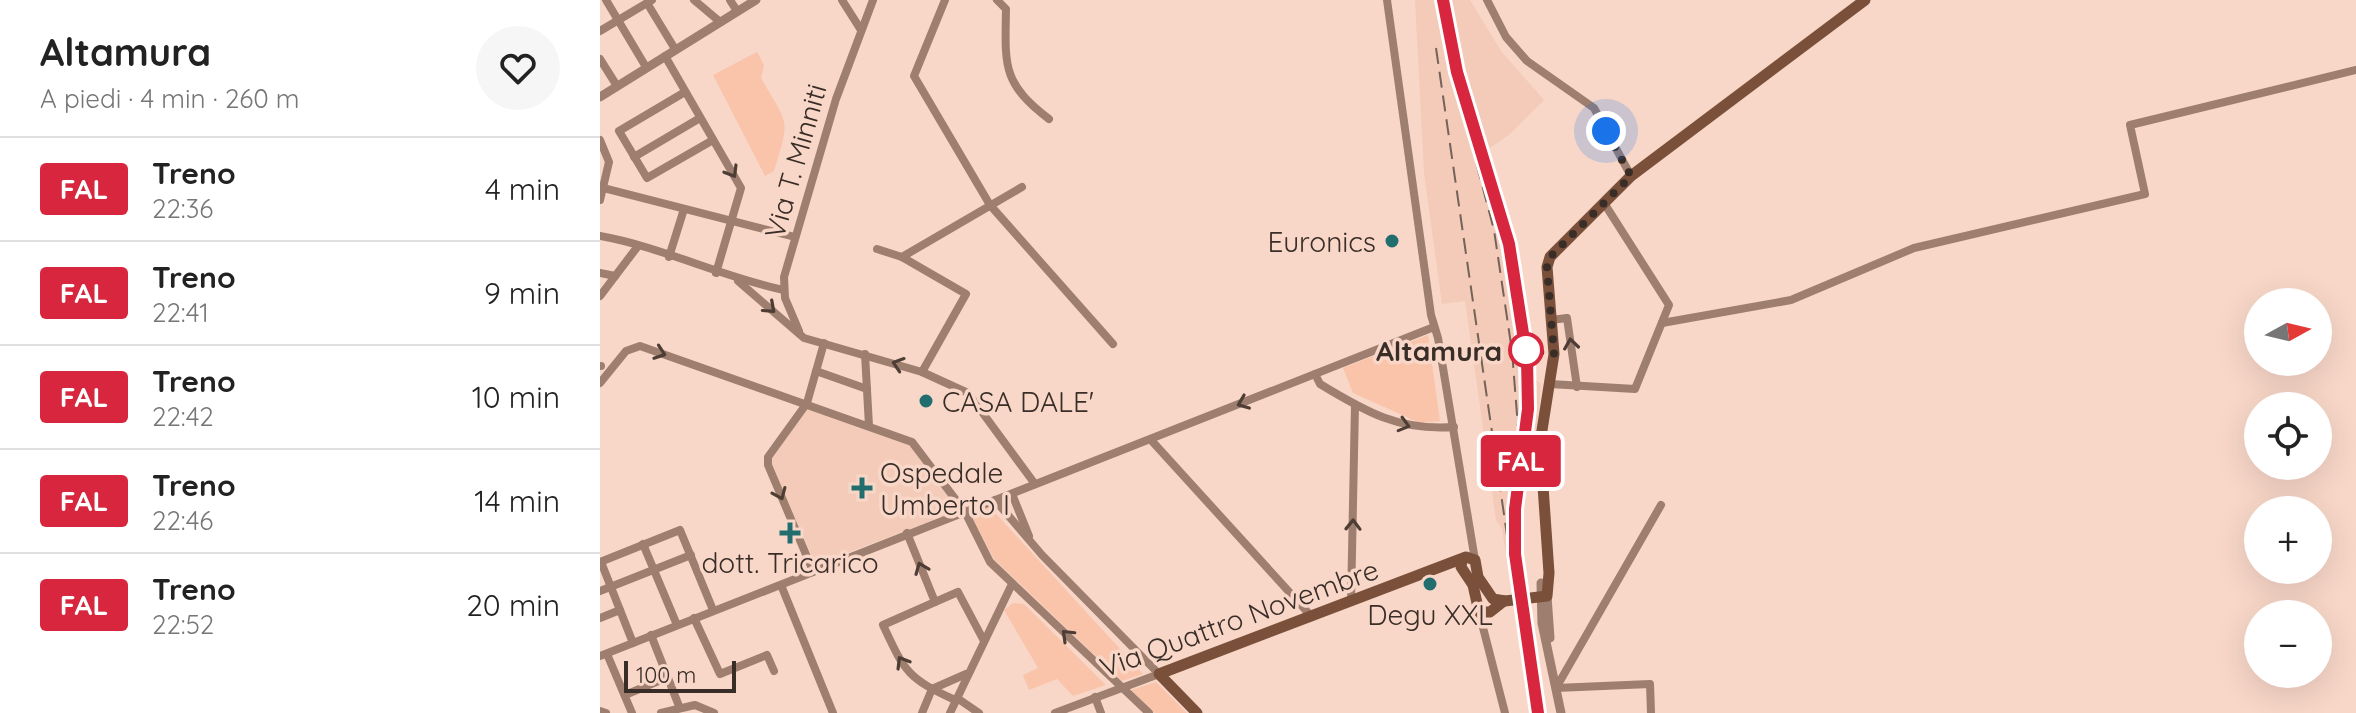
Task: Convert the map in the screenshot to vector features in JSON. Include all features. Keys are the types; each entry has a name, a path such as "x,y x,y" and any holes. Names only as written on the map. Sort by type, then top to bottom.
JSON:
{"main road":[{"path":"1538,597 1547,550 1540,443 1554,354 1547,267 1550,257 1631,176 1865,0"},
{"path":"1538,597 1547,550"},
{"path":"1468,565 1489,604 1538,597"},
{"name":"Via Quattro Novembre","path":"1159,674 1440,569 1468,565"},
{"path":"1159,674 1197,713"}],"street":[{"path":"606,0 646,67"},
{"path":"694,0 719,21"},
{"path":"730,0 737,11"},
{"path":"600,97 756,0"},
{"path":"842,0 861,30"},
{"name":"Via T. Minniti","path":"784,290 795,237 840,86 873,0"},
{"path":"945,0 914,76 990,205 1113,344"},
{"path":"997,0 1006,9 1006,54 1014,89 1049,119"},
{"path":"1387,0 1434,327 1454,427 1469,536 1468,565"},
{"path":"1487,0 1506,37 1527,61 1594,108 1631,176"},
{"path":"600,31 649,1 675,49"},
{"path":"665,56 741,188 716,273"},
{"path":"600,59 617,86"},
{"path":"1662,323 1791,300 1914,248 2145,194 2130,125 2356,70"},
{"path":"685,92 619,131 634,157 647,178 713,140"},
{"path":"634,157 700,118"},
{"path":"600,140 609,158 600,200"},
{"path":"902,257 1022,187"},
{"path":"601,188 795,237"},
{"path":"1550,384 1635,389 1669,305 1604,203"},
{"path":"669,257 684,209"},
{"path":"600,236 738,281 784,290 801,336"},
{"path":"600,296 638,246"},
{"path":"877,249 902,257 966,294 922,372"},
{"path":"600,273 615,276"},
{"path":"738,281 801,336 922,372 968,393 1035,484"},
{"path":"1551,320 1567,318 1577,387"},
{"path":"632,713 604,655 1434,327"},
{"path":"813,571 768,465 768,457 807,403 824,343"},
{"path":"600,383 626,351 640,346 912,442 965,512 990,562 1149,713"},
{"path":"865,354 869,426"},
{"path":"816,371 867,389"},
{"path":"1315,374 1320,384 1355,405 1415,428 1454,427"},
{"path":"1351,603 1355,405"},
{"path":"1151,440 1313,618"},
{"path":"1012,494 1033,545"},
{"path":"995,500 1033,545 1159,674"},
{"path":"1556,688 1661,505"},
{"path":"633,643 600,562 643,544 680,530 713,610"},
{"path":"907,533 935,602"},
{"path":"643,544 677,625"},
{"path":"600,591 691,555"},
{"path":"950,713 1012,584"},
{"path":"781,585 833,713"},
{"path":"979,713 932,689 904,669 883,625 958,592 984,641"},
{"path":"1538,597 1561,713"},
{"path":"1489,604 1492,652 1505,713"},
{"path":"600,618 620,610"},
{"path":"694,618 720,674 767,655 774,671"},
{"path":"651,635 679,706"},
{"path":"922,713 932,689 967,674"},
{"name":"Via Quattro Novembre","path":"1055,713 1159,674"},
{"path":"625,695 668,677"},
{"path":"1556,688 1650,684 1651,713"},
{"path":"1095,697 1101,713"},
{"path":"661,713 679,706 695,705 714,713"},
{"path":"600,711 606,713"}],"shaded area":[{"path":"1415,0 1470,0 1501,51 1544,100 1510,134 1483,153 1513,255 1532,376 1541,384 1535,454 1527,456 1518,520 1523,588 1511,587 1502,528 1496,520 1465,301 1442,304 1424,173"},
{"path":"757,52 764,65 761,78 784,122 783,140 774,171 765,176 713,75"},
{"path":"1428,335 1440,421 1420,423 1353,393 1343,368"},
{"name":"Ospedale Umberto I","path":"808,406 910,444 959,510 816,565 771,465 771,459"},
{"path":"989,506 1143,674 1122,681 994,559 971,515"},
{"path":"1013,603 1024,604 1106,685 1073,696 1057,679 1029,690 1023,675 1038,668 1004,610"},
{"path":"1156,682 1187,713 1155,713 1131,690"}],"railway":[{"path":"1439,0 1449,60 1494,230 1512,351 1518,427 1515,554 1538,713"},
{"path":"1436,48 1507,535"},
{"path":"1502,220 1527,359 1526,426"}],"train":[{"name":"FAL","path":"1443,0 1457,72 1509,244 1527,359 1528,409 1515,509 1515,554 1538,713"}],"place":[{"name":"Euronics","path":"1392,241"},
{"name":"Altamura","path":"1526,350"},
{"name":"CASA DALE'","path":"926,401"},
{"name":"Ospedale Umberto I","path":"862,488"},
{"name":"dott. Tricarico","path":"790,533"},
{"name":"Degu XXL","path":"1430,584"}],"route":[{"path":"1526,350 1554,354 1547,267 1550,257 1631,176 1606,131"}]}
